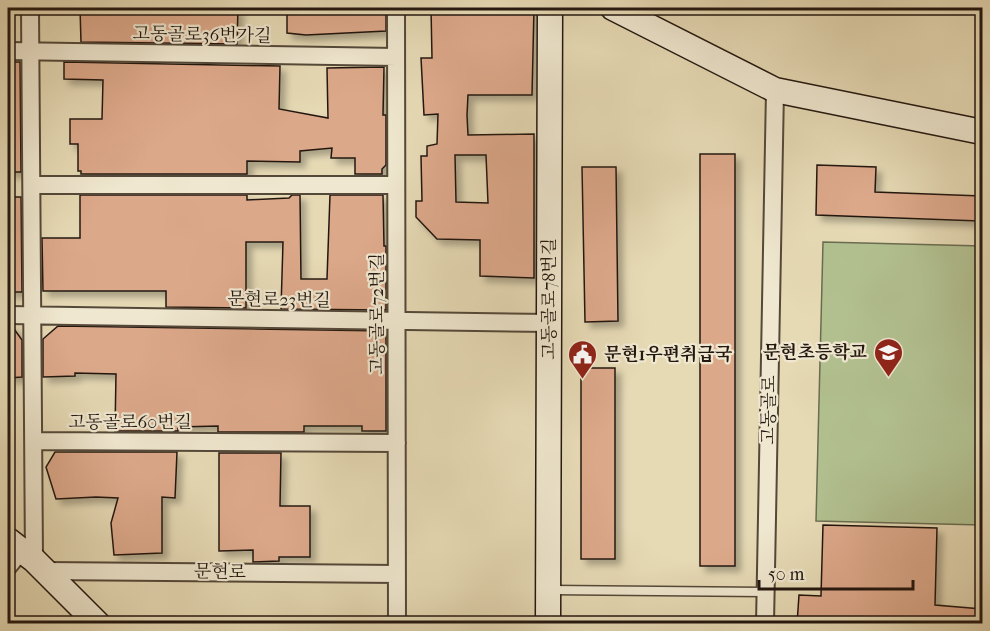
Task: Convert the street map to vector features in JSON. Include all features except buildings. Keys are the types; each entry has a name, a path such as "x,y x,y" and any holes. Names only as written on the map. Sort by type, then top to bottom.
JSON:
{"street":[{"path":"30,8 33,441 23,558 98,624"},
{"name":"고동골로72번길","path":"396,8 397,624"},
{"name":"고동골로78번길","path":"548,624 550,8"},
{"path":"613,8 775,90 982,132"},
{"name":"고동골로36번가길","path":"8,51 396,57"},
{"name":"고동골로","path":"765,624 775,90"},
{"path":"32,185 396,184"},
{"name":"문현로23번길","path":"8,315 549,323"},
{"name":"고동골로60번길","path":"33,441 397,443"},
{"name":"문현로","path":"23,558 397,574"}],"lane":[{"path":"548,590 766,592"}],"green space":[{"path":"823,242 982,246 982,525 816,521"}],"place":[{"name":"문현초등학교","path":"888,378"},
{"name":"문현1우편취급국","path":"583,380"}]}
